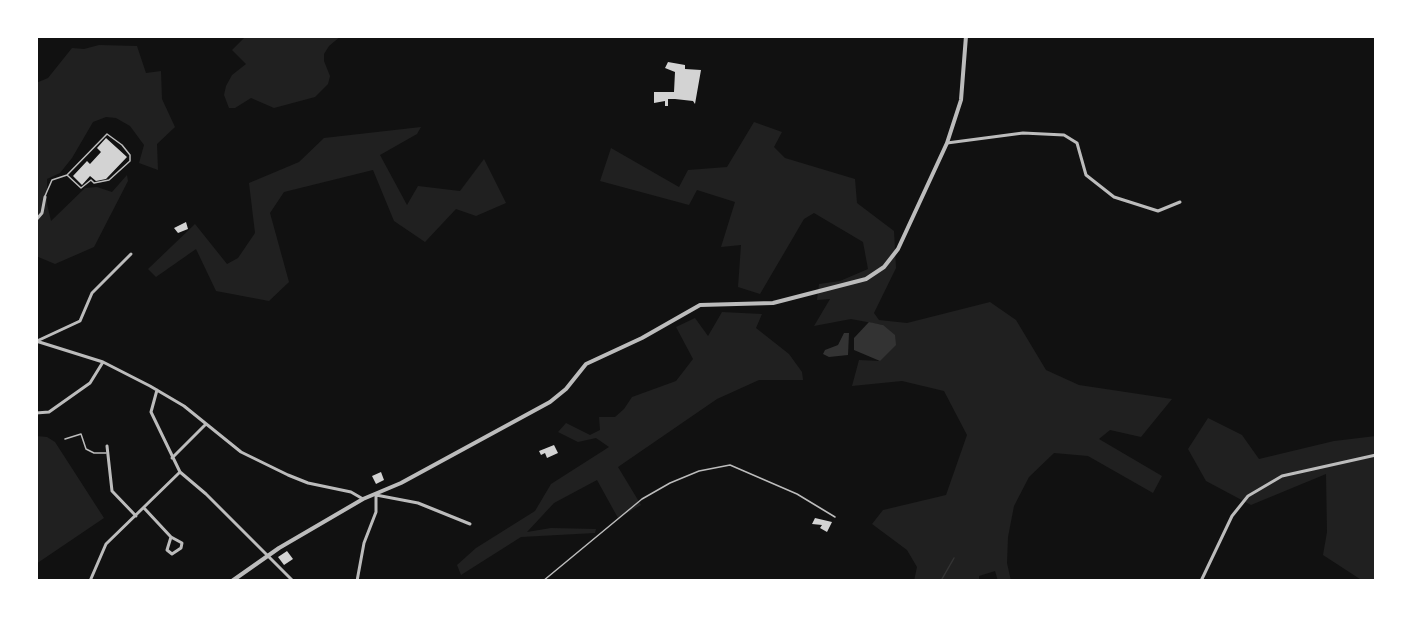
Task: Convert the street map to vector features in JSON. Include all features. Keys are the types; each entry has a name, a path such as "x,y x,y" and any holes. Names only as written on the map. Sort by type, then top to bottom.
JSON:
{"street":[{"path":"232,581 268,556 363,499 401,483 504,429 555,398 586,364 668,324 700,305 766,304 866,279 884,267 898,249 947,143 961,100 966,36"},
{"path":"947,143 1030,132 1064,135 1077,143 1086,175 1114,197 1158,211 1180,202"},
{"path":"36,220 42,213 45,197"},
{"path":"36,341 80,321 92,293 131,254"},
{"path":"36,341 103,362 157,390 184,406 244,454 288,476 308,483 351,492 363,499"},
{"path":"36,413 49,412 90,383 103,362"},
{"path":"157,390 151,412 180,472 206,494 293,581"},
{"path":"172,458 206,424"},
{"path":"107,446 112,491 136,516"},
{"path":"1201,581 1232,516 1248,496 1282,476 1376,455"},
{"path":"90,581 106,544 180,472"},
{"path":"375,494 418,503 470,524"},
{"path":"357,581 364,543 376,512 375,494"},
{"path":"144,508 171,537 182,543 181,548 172,554 167,549 171,537"}],"lane":[{"path":"45,197 46,188 52,180 67,175 107,134 122,145 130,155 130,161 109,180 94,183 91,180 81,188 67,175"},
{"path":"65,439 81,434 86,449 94,453 107,453"},
{"path":"543,581 604,533 642,499 670,483 699,471 730,465 796,494 835,517"}],"shaded area":[{"path":"246,36 341,36 329,46 324,54 324,61 330,76 328,84 315,97 274,108 251,98 235,108 229,108 224,95 226,86 232,75 246,64 232,50"},
{"path":"99,45 137,46 146,73 161,71 162,99 175,127 157,144 158,170 139,163 144,145 130,126 116,118 106,117 93,122 72,158 60,173 47,179 47,204 51,221 85,188 97,187 112,192 127,175 128,181 94,247 55,264 36,256 36,83 48,78 72,48 84,49"},
{"path":"754,122 782,132 774,147 785,158 855,179 857,203 894,231 896,268 874,313 879,320 907,323 990,302 1016,320 1046,370 1079,385 1172,399 1141,437 1110,430 1099,439 1162,476 1153,493 1088,456 1054,453 1029,477 1014,506 1008,537 1007,563 1011,581 998,581 995,571 979,576 979,581 914,581 917,567 907,550 872,524 883,510 946,495 967,435 944,391 902,381 852,386 859,360 880,361 883,325 851,319 814,326 830,299 817,300 819,284 840,281 868,269 863,242 814,213 804,219 760,294 738,287 741,245 721,247 735,202 697,190 689,205 600,181 611,148 679,187 688,170 727,167"},
{"path":"421,127 417,134 380,155 407,205 418,186 460,191 484,159 506,203 476,216 456,209 425,242 394,221 373,170 284,192 270,213 289,282 269,301 216,291 196,249 156,277 148,269 195,224 227,264 238,258 255,233 249,183 299,162 324,138"},
{"path":"722,312 762,314 756,328 789,354 802,372 803,380 759,380 717,399 618,467 641,505 618,518 597,480 554,503 527,532 551,528 596,529 595,533 521,537 461,575 457,565 476,548 535,511 551,484 609,447 596,438 578,442 558,432 566,423 590,435 600,430 599,417 615,417 632,397 676,381 693,359 676,327 695,318 708,336"},
{"path":"869,322 883,325 895,335 896,345 880,361 854,350 854,338"},
{"path":"844,333 849,333 848,355 829,357 823,354 825,350 838,345"},
{"path":"1208,418 1242,435 1259,459 1334,441 1376,436 1376,581 1363,581 1323,555 1327,532 1326,474 1251,505 1206,481 1188,449"},
{"path":"36,436 47,437 55,442 104,518 36,564"}],"building":[{"path":"668,62 685,65 685,69 701,70 695,104 693,101 675,99 668,99 668,106 665,106 665,101 654,103 654,92 674,92 675,72 665,68"},
{"path":"106,138 127,157 106,179 96,181 90,176 82,185 73,176 87,161 90,164 101,152 97,148"},
{"path":"186,222 188,229 178,233 174,228"},
{"path":"554,445 558,453 547,458 545,453 541,455 539,451"},
{"path":"381,472 384,480 376,484 372,476"},
{"path":"815,518 832,522 827,532 820,528 822,525 812,524"},
{"path":"287,551 293,559 284,565 278,557"}],"waterway":[{"path":"942,579 954,558"}]}
